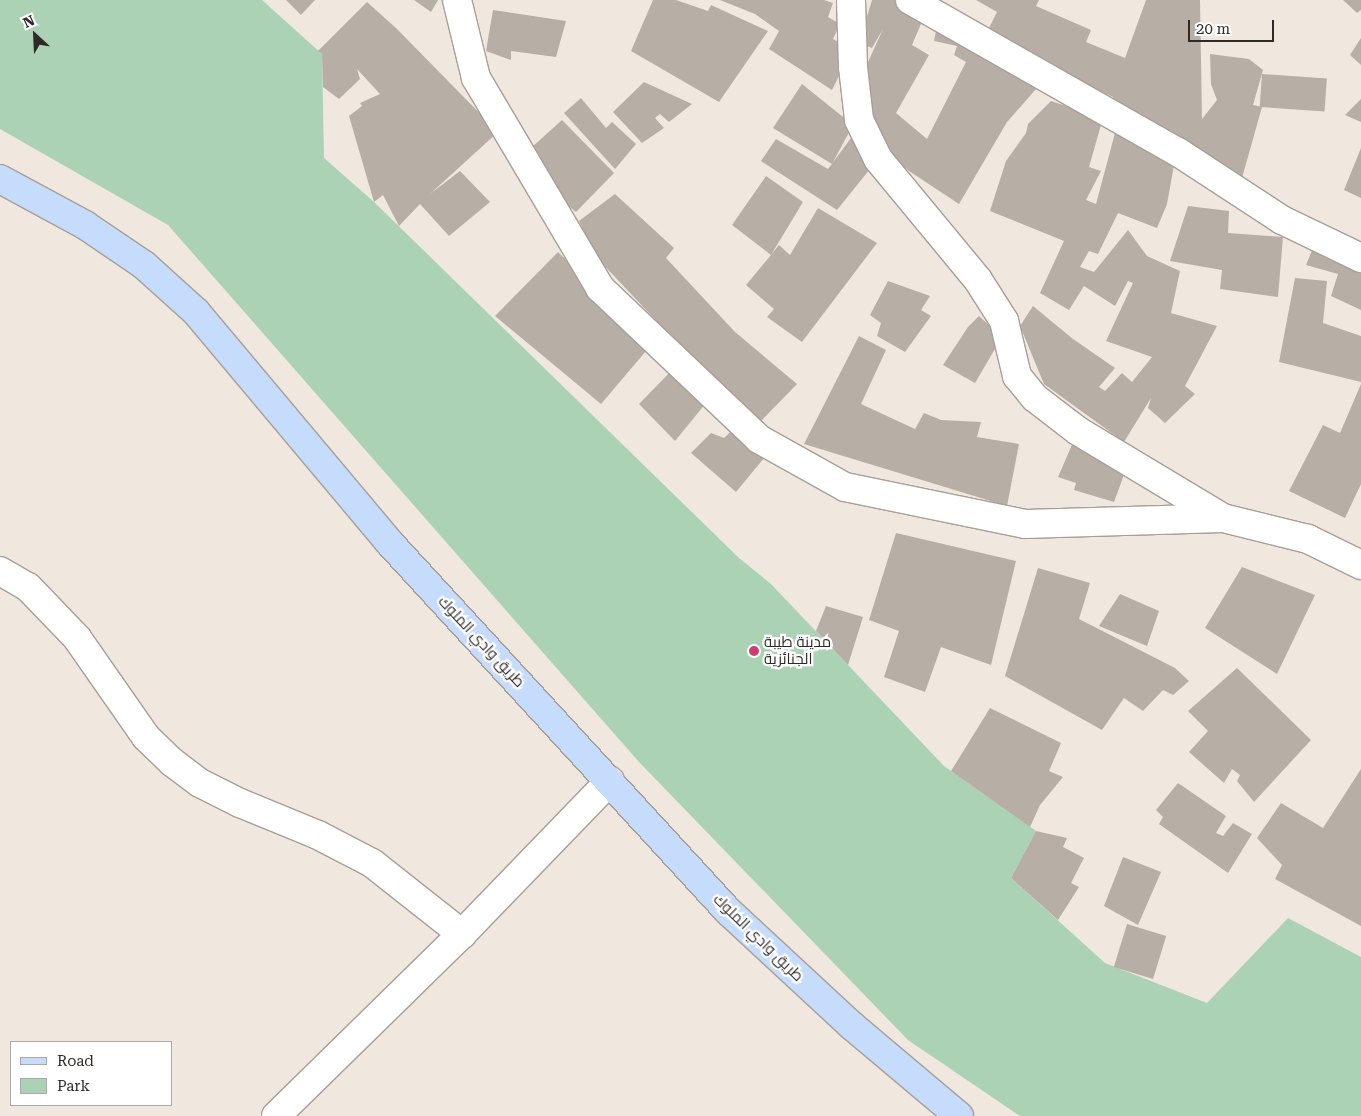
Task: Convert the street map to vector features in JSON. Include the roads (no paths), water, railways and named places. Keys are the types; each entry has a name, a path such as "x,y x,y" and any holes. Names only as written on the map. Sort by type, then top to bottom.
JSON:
{"street":[{"path":"457,0 476,78 600,288 759,439 845,487 1025,524 1223,518 1308,539 1361,565"},
{"path":"851,0 853,67 859,120 878,159 978,280 1004,321 1017,376 1035,398 1078,431 1223,518"},
{"path":"910,0 1178,152 1282,220 1361,258"},
{"name":"طريق وادي الملوك","path":"0,179 85,225 144,265 196,312 388,541 728,911 851,1026 959,1116"},
{"path":"0,571 28,586 77,638 146,737 172,762 200,783 240,804 318,835 372,863 462,934"},
{"path":"276,1116 462,934 610,781"}],"place":[{"name":"مدينة طيبة الجنائزية","path":"754,651"}]}
